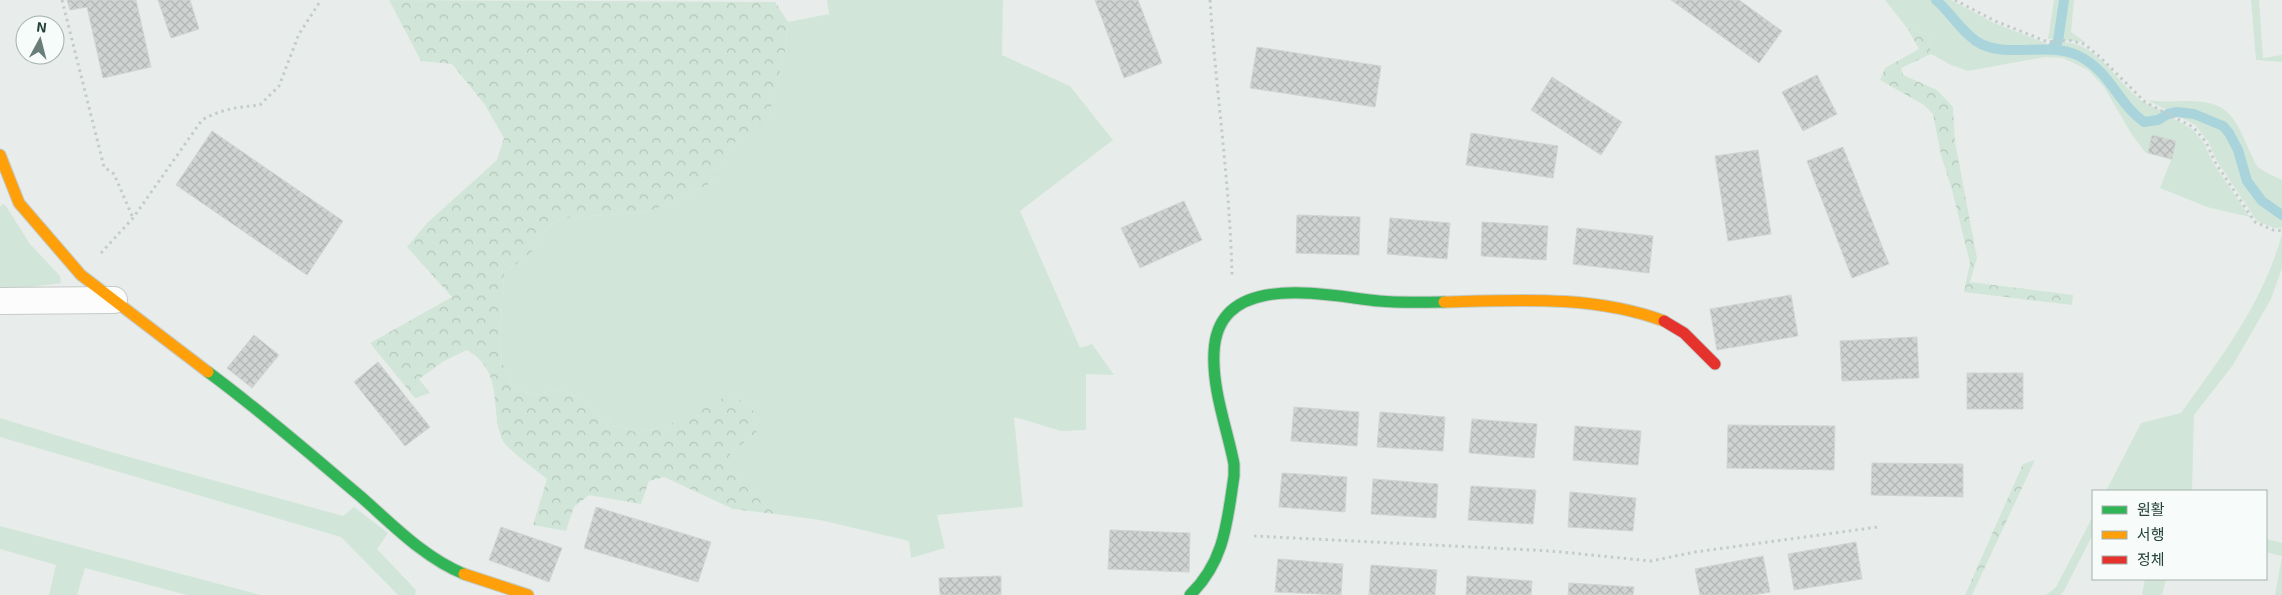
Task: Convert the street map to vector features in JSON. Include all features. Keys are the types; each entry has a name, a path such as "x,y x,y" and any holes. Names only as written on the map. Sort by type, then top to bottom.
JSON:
{"street":[{"path":"0,155 19,203 36,225 81,274 260,411 419,547 452,569 490,584 528,595"},
{"path":"1190,595 1205,582 1216,565 1226,535 1234,467 1212,360 1214,340 1221,325 1233,309 1248,301 1272,294 1292,291 1395,302 1570,300 1664,320 1689,337 1715,364"},
{"path":"0,301 114,300"}],"path":[{"path":"62,0 104,167 114,174 133,218"},
{"path":"81,274 133,218 202,120 216,112 260,105 279,86 299,34 321,0"},
{"path":"1210,0 1215,77 1231,220 1233,309"},
{"path":"1954,0 1995,21 2048,42 2068,40 2084,44 2146,102 2193,127 2206,142 2215,162 2255,222 2273,230 2282,230"},
{"path":"1226,535 1551,551 1651,561 1695,552 1878,527"}],"green space":[{"path":"389,0 775,2 788,22 785,51 766,127 735,142 709,184 649,212 562,218 548,227 531,253 504,273 500,336 502,362 514,390 535,394 563,390 582,399 600,417 637,433 667,426 703,405 730,396 752,405 757,433 730,453 730,472 775,514 733,509 664,477 649,481 641,504 589,495 574,507 566,531 533,525 547,479 503,441 499,429 491,380 487,369 479,359 467,350 444,361 419,379 430,393 415,398 370,343 452,297 407,247 427,223 497,160 504,138 485,105 452,64 421,61"},
{"path":"827,0 1003,0 1002,55 1070,86 1113,140 1020,211 1080,348 1092,344 1114,375 1086,374 1086,430 1061,431 1014,417 1023,507 937,515 945,548 911,558 909,541 820,520 775,514 730,472 730,453 757,433 752,405 730,396 667,426 637,433 600,417 582,399 563,390 535,394 514,390 502,362 500,336 504,273 531,253 548,227 562,218 649,212 709,184 735,142 766,126 785,51 788,22 829,14"},
{"path":"1885,0 1932,0 1976,44 2017,53 2060,52 2085,62 2108,83 2129,114 2143,124 2159,122 2169,116 2192,129 2204,143 2213,163 2250,217 2207,207 2160,188 2171,160 2145,152 2132,135 2104,87 2088,70 2063,58 2045,57 1968,71 1951,65 1931,54 1929,36 1907,28"},
{"path":"1940,0 1951,0 1994,23 2048,44 2054,44 2051,46 2017,48 1978,40"},
{"path":"2054,0 2062,0 2056,39 2048,39"},
{"path":"2067,0 2074,0 2071,32 2085,42 2061,40"},
{"path":"2251,0 2259,0 2263,58 2282,55 2282,62 2256,60"},
{"path":"1907,28 1929,36 1931,54 1901,68 1903,75 1937,90 1953,107 1955,142 1977,258 1970,282 2073,295 2072,305 1964,292 1970,263 1952,190 1941,155 1933,114 1924,105 1880,80 1885,68 1919,49"},
{"path":"2059,42 2072,43 2093,53 2138,98 2165,113 2158,118 2144,119 2134,110 2101,68 2084,56 2055,46"},
{"path":"2147,100 2199,101 2223,108 2238,126 2257,166 2282,180 2282,213 2269,205 2259,195 2252,183 2239,145 2225,125 2215,119 2197,113 2167,110"},
{"path":"2176,115 2188,116 2202,121 2218,128 2225,134 2234,148 2241,174 2246,184 2265,206 2278,217 2282,217 2282,228 2274,228 2257,221 2217,161 2208,141 2195,125"},
{"path":"2,204 6,206 30,244 60,276 61,283 0,291 0,207"},
{"path":"2282,234 2282,268 2271,299 2233,365 2194,415 2192,490 2107,490 2141,423 2181,413 2240,328 2253,306 2274,259"},
{"path":"0,418 111,452 343,516 354,507 388,533 377,549 416,590 415,595 398,595 341,537 0,437"},
{"path":"2035,460 1972,595 1965,595 2023,464"},
{"path":"2092,518 2092,536 2064,591 2060,595 2046,595 2056,587"},
{"path":"0,526 261,595 187,595 85,568 77,595 49,595 56,565 0,549"},
{"path":"2267,539 2282,543 2282,556 2267,552"},
{"path":"2282,556 2282,595 2275,595"},
{"path":"2145,580 2166,580 2162,595 2142,595"}],"building":[{"path":"67,0 136,0 151,67 103,78 87,7 70,10"},
{"path":"158,0 190,0 199,29 171,38"},
{"path":"1095,0 1138,0 1162,63 1124,78"},
{"path":"1671,0 1739,0 1782,31 1759,63"},
{"path":"1257,47 1381,66 1375,107 1250,88"},
{"path":"1817,75 1837,114 1803,131 1782,92"},
{"path":"1552,77 1622,122 1601,155 1531,110"},
{"path":"212,131 343,221 307,275 176,185"},
{"path":"1471,133 1558,146 1553,178 1466,165"},
{"path":"2152,135 2176,141 2172,159 2148,153"},
{"path":"1843,147 1889,264 1852,278 1807,161"},
{"path":"1758,150 1771,234 1728,241 1715,156"},
{"path":"1184,201 1202,240 1140,268 1121,228"},
{"path":"1297,215 1360,217 1359,255 1296,253"},
{"path":"1390,218 1450,223 1447,259 1387,254"},
{"path":"1482,222 1548,226 1546,260 1481,256"},
{"path":"1577,228 1653,236 1649,273 1573,264"},
{"path":"1791,295 1798,336 1717,350 1710,309"},
{"path":"254,335 279,355 252,388 227,368"},
{"path":"1917,337 1919,378 1842,381 1840,341"},
{"path":"378,362 430,427 405,446 354,382"},
{"path":"1967,373 2023,373 2023,409 1967,409"},
{"path":"1294,407 1359,412 1357,446 1291,441"},
{"path":"1380,412 1445,417 1443,451 1377,447"},
{"path":"1472,419 1537,424 1534,458 1469,453"},
{"path":"1728,425 1835,426 1834,470 1727,468"},
{"path":"1575,426 1641,431 1638,465 1573,460"},
{"path":"1872,463 1963,464 1963,497 1871,495"},
{"path":"1282,473 1347,477 1345,512 1279,507"},
{"path":"1373,479 1438,484 1436,518 1371,514"},
{"path":"1471,486 1536,490 1533,524 1468,520"},
{"path":"1570,492 1636,498 1633,531 1568,527"},
{"path":"596,507 711,542 698,582 584,548"},
{"path":"501,527 562,548 549,582 489,560"},
{"path":"1110,530 1190,533 1189,572 1108,569"},
{"path":"1856,542 1862,579 1794,590 1788,554"},
{"path":"1763,556 1770,592 1753,595 1700,595 1695,569"},
{"path":"1278,559 1343,564 1341,595 1275,592"},
{"path":"1371,565 1437,570 1435,595 1369,595"},
{"path":"1001,576 1001,595 940,595 939,578"},
{"path":"1467,576 1532,581 1531,595 1466,595"},
{"path":"1569,583 1634,587 1633,595 1568,595"}],"waterway":[{"path":"1936,0 1971,37 1987,46 2012,50 2065,51 2089,62 2106,78 2127,106 2144,122 2158,120 2168,114 2177,112 2194,114 2223,126 2238,150 2247,181 2262,201 2282,215"},
{"path":"2051,49 2058,41 2064,0"}],"traffic: fast":[{"path":"1190,595 1211,569 1222,540 1229,509 1234,464 1215,380 1214,352 1220,326 1234,308 1254,298 1278,294 1305,293 1387,302 1444,302"},
{"path":"208,372 285,433 409,539 435,559 464,574"}],"traffic: slow":[{"path":"0,155 19,203 81,275 208,372"},
{"path":"1444,302 1527,300 1583,303 1610,307 1664,321"},
{"path":"464,574 528,595"}],"traffic: jam":[{"path":"1664,321 1684,333 1715,364"}]}
